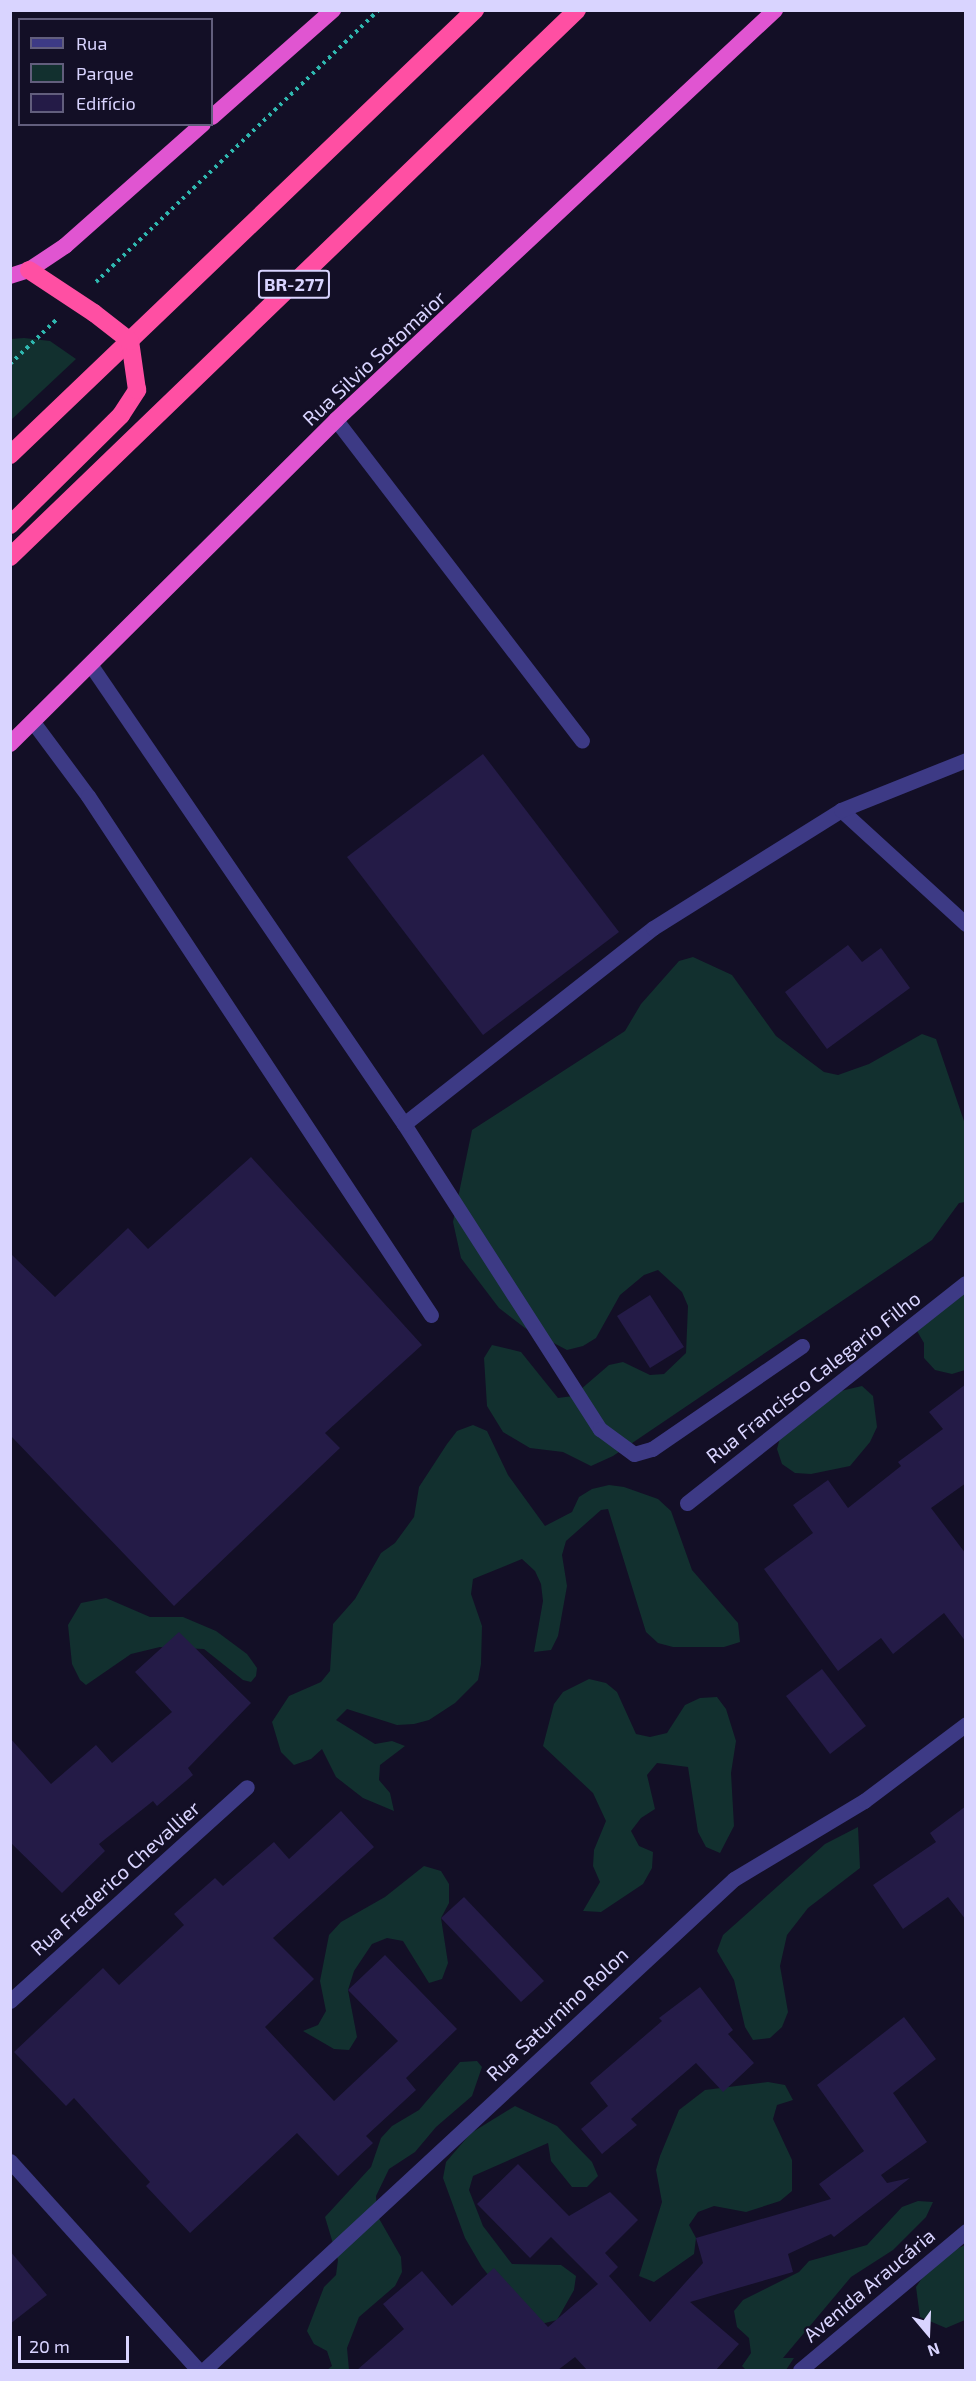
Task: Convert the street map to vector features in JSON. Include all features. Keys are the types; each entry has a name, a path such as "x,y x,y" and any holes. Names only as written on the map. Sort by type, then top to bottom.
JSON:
{"highway":[{"path":"213,116 333,10"},
{"path":"10,455 475,10"},
{"name":"BR-277","path":"10,556 577,10"},
{"name":"Rua Silvio Sotomaior","path":"10,744 92,667 336,420 775,10"},
{"path":"10,276 28,270 65,246 201,126"},
{"path":"10,525 121,415 138,390 130,341 76,301 28,270"}],"street":[{"path":"336,420 582,741"},
{"path":"92,667 404,1124 600,1429 634,1455 652,1449 802,1346"},
{"path":"33,722 88,796 431,1315"},
{"path":"404,1124 653,928 841,810 966,760"},
{"path":"841,810 966,924"},
{"name":"Rua Francisco Calegario Filho","path":"687,1503 966,1283"},
{"name":"Rua Saturnino Rolon","path":"204,2370 734,1879 864,1801 966,1724"},
{"name":"Rua Frederico Chevallier","path":"10,2001 247,1787"},
{"path":"10,2160 198,2370"},
{"name":"Avenida Araucária","path":"800,2370 966,2231"}],"path":[{"path":"10,364 379,10"}],"green space":[{"path":"11,339 50,341 76,359 11,420"},
{"path":"693,957 732,975 776,1036 824,1072 838,1075 869,1064 922,1034 936,1039 965,1124 965,1202 959,1203 932,1240 613,1456 591,1466 563,1452 530,1448 503,1432 487,1406 484,1358 492,1345 521,1352 558,1398 573,1396 609,1365 623,1362 650,1375 664,1374 686,1353 688,1306 682,1292 658,1270 644,1275 620,1295 596,1338 583,1346 567,1350 525,1328 499,1308 461,1258 453,1222 472,1130 625,1031 641,1004 679,961"},
{"path":"965,1288 965,1370 952,1374 935,1370 924,1358 924,1343 917,1331"},
{"path":"862,1386 873,1396 877,1427 870,1442 850,1466 811,1474 795,1473 782,1464 777,1449 781,1434 832,1393"},
{"path":"473,1425 487,1431 508,1475 545,1526 572,1512 579,1497 592,1489 609,1485 624,1487 658,1499 671,1511 692,1570 738,1623 740,1642 724,1647 673,1647 658,1643 646,1632 608,1509 601,1510 566,1541 562,1555 567,1586 558,1636 551,1650 534,1652 543,1601 541,1584 535,1571 522,1559 473,1579 471,1594 482,1626 481,1664 478,1680 455,1703 429,1720 414,1724 397,1725 347,1709 336,1720 375,1744 392,1741 405,1746 380,1765 379,1780 390,1793 394,1811 363,1798 336,1777 322,1749 311,1759 294,1765 281,1752 272,1722 289,1696 321,1682 330,1671 333,1624 355,1599 381,1553 395,1543 414,1517 419,1487 447,1444 457,1431"},
{"path":"106,1598 150,1617 183,1617 216,1631 247,1654 257,1668 256,1676 251,1682 243,1680 204,1649 160,1647 131,1654 86,1685 80,1680 72,1664 68,1625 81,1603"},
{"path":"589,1679 606,1683 617,1692 636,1734 650,1737 667,1733 685,1705 700,1698 717,1697 726,1709 736,1741 731,1773 734,1826 720,1853 706,1847 698,1832 688,1767 657,1763 647,1775 655,1809 641,1818 631,1831 639,1846 653,1852 652,1868 643,1884 601,1912 583,1911 600,1882 593,1866 594,1850 606,1821 593,1793 543,1746 554,1704 563,1692"},
{"path":"858,1827 860,1868 808,1908 787,1935 780,1966 788,2012 782,2027 770,2038 753,2040 745,2027 734,1980 717,1951 723,1935 825,1844"},
{"path":"424,1866 441,1871 449,1884 449,1903 441,1918 448,1963 442,1979 429,1983 403,1941 387,1938 372,1944 354,1971 348,1990 357,2037 349,2050 334,2049 303,2031 318,2025 326,2011 320,1981 329,1935 341,1922 385,1897"},
{"path":"477,2061 482,2067 472,2096 436,2127 415,2152 389,2169 376,2196 377,2215 401,2257 402,2272 395,2286 359,2317 347,2348 349,2370 327,2370 332,2366 327,2351 314,2344 307,2331 324,2287 336,2275 338,2260 325,2217 371,2167 381,2138 392,2126 419,2110 460,2062"},
{"path":"768,2082 785,2085 793,2100 777,2105 773,2119 792,2160 792,2191 780,2201 746,2212 714,2206 698,2212 689,2225 696,2238 694,2254 654,2282 639,2276 662,2202 656,2170 679,2110 705,2090"},
{"path":"515,2106 557,2126 592,2162 598,2176 587,2187 572,2187 551,2161 548,2143 473,2176 469,2190 483,2226 512,2264 561,2265 576,2276 574,2290 557,2320 529,2327 482,2267 465,2238 443,2178 446,2162 471,2133"},
{"path":"918,2201 933,2202 926,2217 893,2250 851,2277 783,2358 794,2358 786,2370 746,2370 742,2366 751,2353 749,2338 737,2327 734,2311 743,2300 799,2272 809,2261 867,2245 902,2207"},
{"path":"965,2245 965,2320 946,2328 920,2317 916,2287 935,2259"}],"building":[{"path":"483,754 619,932 483,1035 347,857"},
{"path":"848,945 862,962 881,948 910,988 827,1049 785,992"},
{"path":"251,1157 422,1345 325,1433 340,1448 174,1606 10,1435 10,1253 55,1297 128,1228 148,1249"},
{"path":"650,1295 684,1347 650,1368 617,1316"},
{"path":"966,1384 966,1483 931,1508 966,1554 966,1642 944,1613 893,1654 881,1638 838,1671 764,1569 813,1533 793,1505 828,1480 848,1508 901,1466 898,1462 943,1429 929,1412"},
{"path":"179,1632 251,1703 188,1768 193,1775 157,1806 153,1801 99,1844 105,1851 62,1893 10,1842 10,1738 51,1784 96,1745 112,1763 172,1712 135,1672"},
{"path":"822,1669 866,1726 830,1754 786,1696"},
{"path":"966,1806 966,1920 948,1897 903,1929 873,1885 936,1842 930,1833"},
{"path":"341,1811 374,1847 273,1938 314,1979 265,2027 334,2101 398,2041 348,1990 385,1955 457,2029 406,2078 416,2090 366,2136 373,2143 338,2176 297,2133 190,2233 146,2186 150,2182 74,2098 66,2106 14,2052 103,1968 119,1985 184,1925 174,1914 215,1878 223,1886 274,1842 289,1859"},
{"path":"464,1897 544,1981 521,2002 441,1918"},
{"path":"700,1987 733,2030 728,2034 754,2063 723,2092 696,2063 631,2119 637,2125 602,2154 581,2129 608,2106 590,2083 662,2021 659,2018"},
{"path":"904,2017 936,2059 893,2093 927,2142 881,2175 887,2183 910,2178 834,2237 831,2234 788,2254 793,2272 690,2302 739,2344 716,2370 587,2370 575,2357 558,2370 357,2370 404,2329 383,2304 422,2271 452,2306 494,2268 548,2327 598,2284 551,2237 530,2258 477,2204 518,2164 569,2216 610,2192 638,2220 605,2253 618,2267 609,2276 650,2322 703,2263 696,2238 831,2199 819,2184 864,2151 817,2085"},
{"path":"10,2251 47,2295 10,2324"}]}
